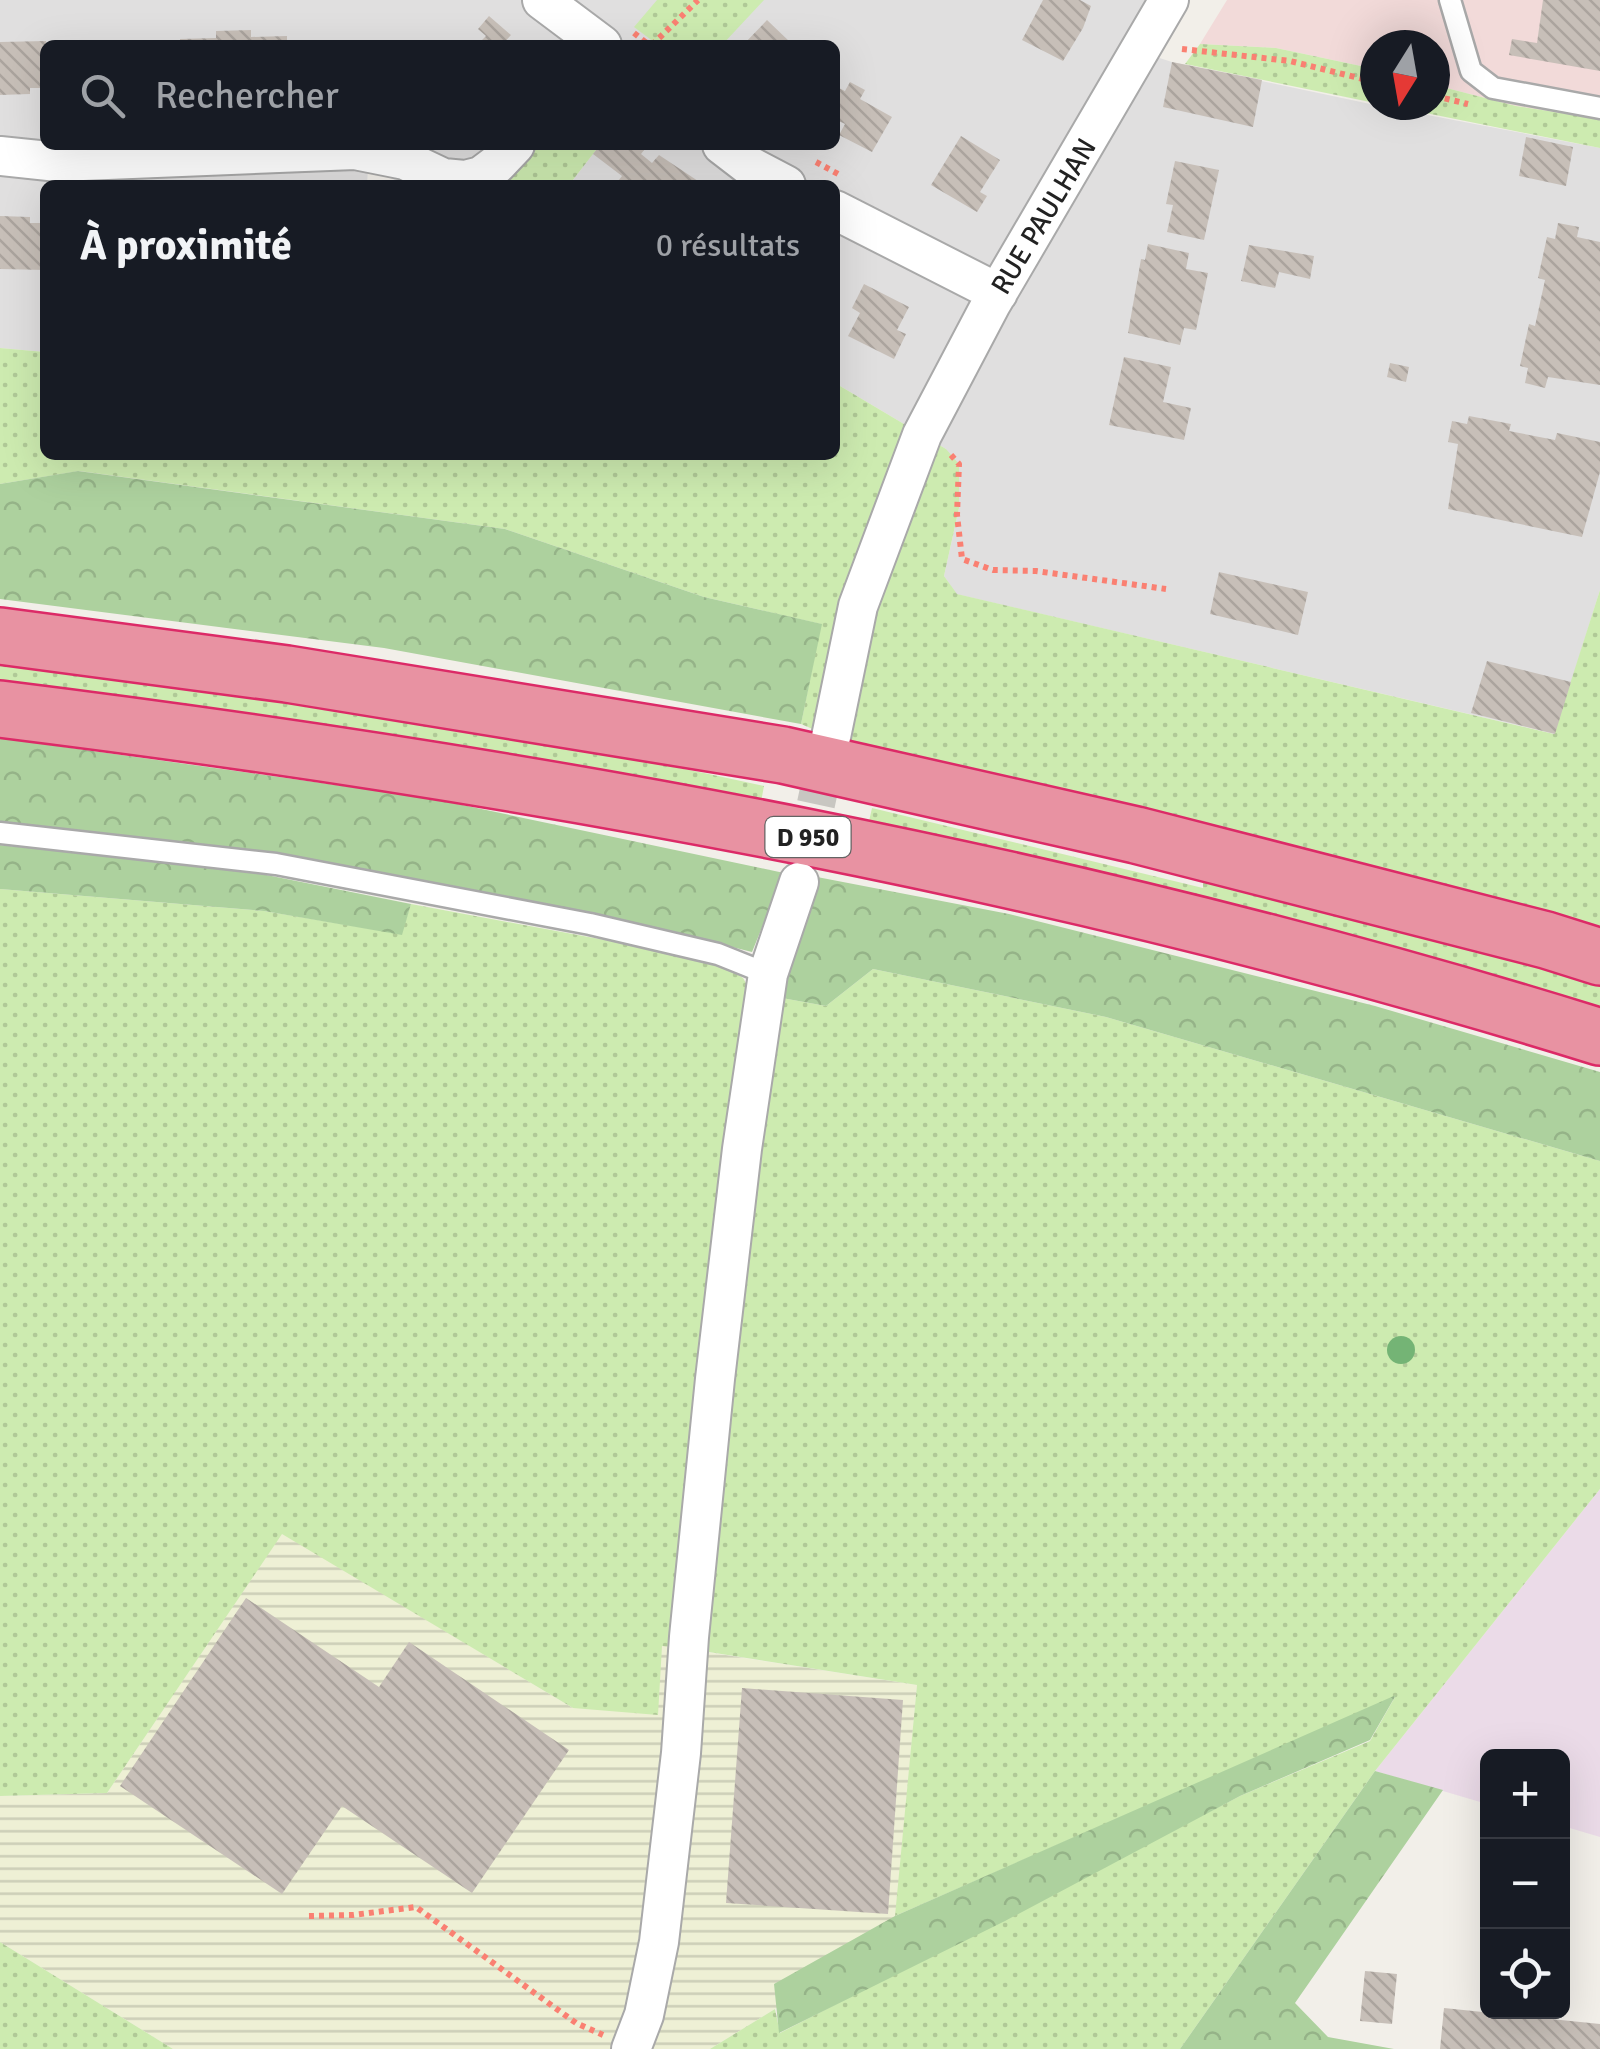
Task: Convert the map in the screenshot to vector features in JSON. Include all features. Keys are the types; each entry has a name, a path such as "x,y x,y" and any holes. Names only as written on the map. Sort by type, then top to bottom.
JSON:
{"highway":[{"path":"0,636 287,674 783,754 1136,835 1600,957"},
{"name":"D 950","path":"0,709 398,765 826,840 1081,896 1270,944 1475,998 1600,1037"}],"street":[{"path":"542,0 595,40"},
{"name":"RUE PAULHAN","path":"831,737 858,606 922,435 998,293 1169,0"},
{"path":"0,156 58,162 356,150 405,160 443,178 465,180 489,170 510,150"},
{"path":"728,150 776,180"},
{"path":"840,213 998,293"},
{"path":"631,2048 644,2014 659,1942 742,1149 768,974 799,882"}],"lane":[{"path":"1450,0 1471,71 1493,88 1600,108"},
{"path":"0,833 276,864 590,924 718,954 768,974"}],"path":[{"path":"657,40 698,0"},
{"path":"1147,40 1209,54 1290,62 1360,78"},
{"path":"922,435 946,449 959,464 957,514 962,558 993,570 1036,571 1166,589"},
{"path":"309,1916 416,1907 576,2022 631,2048"}],"shaded area":[{"path":"0,0 1169,0 1141,52 1360,102 1360,120 1450,119 1600,148 1600,590 1555,734 956,594 944,576 959,508 946,449 840,386 840,180 573,180 596,150 840,150 840,40 40,40 40,150 529,150 502,180 395,180 368,168 367,180 40,180 40,352 0,348"},
{"path":"1227,0 1600,0 1600,119 1516,106 1450,89 1450,30 1360,30 1360,66 1276,48 1200,44"},
{"path":"1600,1489 1600,1837 1570,1828 1570,1749 1480,1749 1480,1802 1375,1771"}],"green space":[{"path":"657,0 764,0 727,40 651,40 634,27"},
{"path":"1200,44 1276,48 1360,66 1360,100 1185,64"},
{"path":"1450,89 1516,106 1600,119 1600,148 1450,118"},
{"path":"529,150 596,150 573,180 502,180"},
{"path":"0,348 40,352 40,460 840,460 840,386 946,449 959,464 959,508 944,576 957,594 1554,734 1600,590 1600,927 1501,899 831,737 801,724 821,624 704,597 505,529 79,471 0,484"},
{"path":"78,471 505,529 704,597 822,624 801,724 384,648 0,599 0,484"},
{"path":"0,662 479,732 764,786 760,807 305,722 0,681"},
{"path":"0,738 429,798 784,873 752,952 648,926 259,853 0,821"},
{"path":"872,808 1203,888 1203,872 1600,983 1600,1012 867,830"},
{"path":"0,845 247,871 411,904 402,935 264,911 0,889"},
{"path":"817,877 1009,914 1375,1006 1600,1072 1600,1161 1106,1017 873,969 826,1006 782,998 786,961"},
{"path":"0,889 264,911 401,934 411,904 718,961 743,978 755,998 673,1647 662,1646 658,1715 573,1708 282,1534 107,1793 0,1796"},
{"path":"873,969 1106,1017 1600,1161 1600,1489 1375,1771 1180,2049 710,2049 775,2009 780,2033 1240,1796 1370,1741 1395,1697 895,1916 917,1685 696,1650 782,998 826,1006"},
{"path":"282,1533 573,1708 662,1645 917,1685 894,1936 710,2049 173,2049 0,1942 0,1796 107,1793"},
{"path":"1396,1695 1370,1740 1240,1796 1005,1921 779,2033 774,1984 895,1916"},
{"path":"1375,1771 1443,1790 1295,2003 1328,2037 1394,2049 1180,2049"},
{"path":"0,1942 173,2049 0,2049"}],"building":[{"path":"1043,0 1080,0 1091,6 1063,61 1022,40"},
{"path":"1543,0 1600,0 1600,71 1509,55 1512,39 1537,43"},
{"path":"489,16 511,35 506,40 482,40 486,36 478,29"},
{"path":"767,20 788,40 748,40"},
{"path":"251,30 251,37 287,36 287,40 180,40 216,38 216,31"},
{"path":"40,41 40,88 30,88 30,94 0,95 0,42"},
{"path":"1172,62 1262,80 1253,127 1163,107"},
{"path":"850,82 865,90 860,99 892,117 872,152 840,136 845,124 840,122 840,88 845,91"},
{"path":"961,136 1000,160 980,192 987,196 977,212 931,185"},
{"path":"1526,137 1573,147 1566,186 1519,176"},
{"path":"596,150 644,150 641,154 652,163 659,155 696,180 619,180 622,176 593,154"},
{"path":"1175,161 1219,170 1204,240 1167,232 1173,205 1166,204"},
{"path":"0,216 30,217 30,223 40,223 40,270 0,269"},
{"path":"1558,223 1579,227 1577,237 1600,242 1600,385 1548,377 1545,388 1525,383 1528,368 1520,366 1529,324 1535,326 1545,280 1538,278 1547,237 1555,239"},
{"path":"1148,244 1189,253 1186,269 1208,273 1196,330 1184,328 1180,345 1128,333 1141,259 1145,260"},
{"path":"1249,245 1314,256 1310,279 1279,272 1275,288 1241,281"},
{"path":"864,284 909,307 897,330 906,334 894,359 848,336 860,313 852,308"},
{"path":"1124,357 1171,367 1163,402 1191,408 1184,440 1109,425"},
{"path":"1390,363 1409,367 1406,382 1387,377"},
{"path":"1469,416 1511,424 1509,431 1555,440 1557,433 1600,442 1600,472 1582,537 1448,509 1458,444 1448,442 1452,421 1467,424"},
{"path":"1219,572 1308,592 1298,635 1210,614"},
{"path":"1487,661 1571,682 1555,734 1471,713"},
{"path":"246,1598 379,1687 409,1642 569,1750 472,1893 342,1806 282,1894 120,1786"},
{"path":"742,1688 903,1700 888,1914 726,1903"},
{"path":"1365,1971 1397,1974 1392,2024 1360,2021"},
{"path":"1444,2008 1480,2012 1480,2019 1600,2024 1600,2049 1440,2049"}],"tunnel":[{"path":"804,860 829,743"}]}
